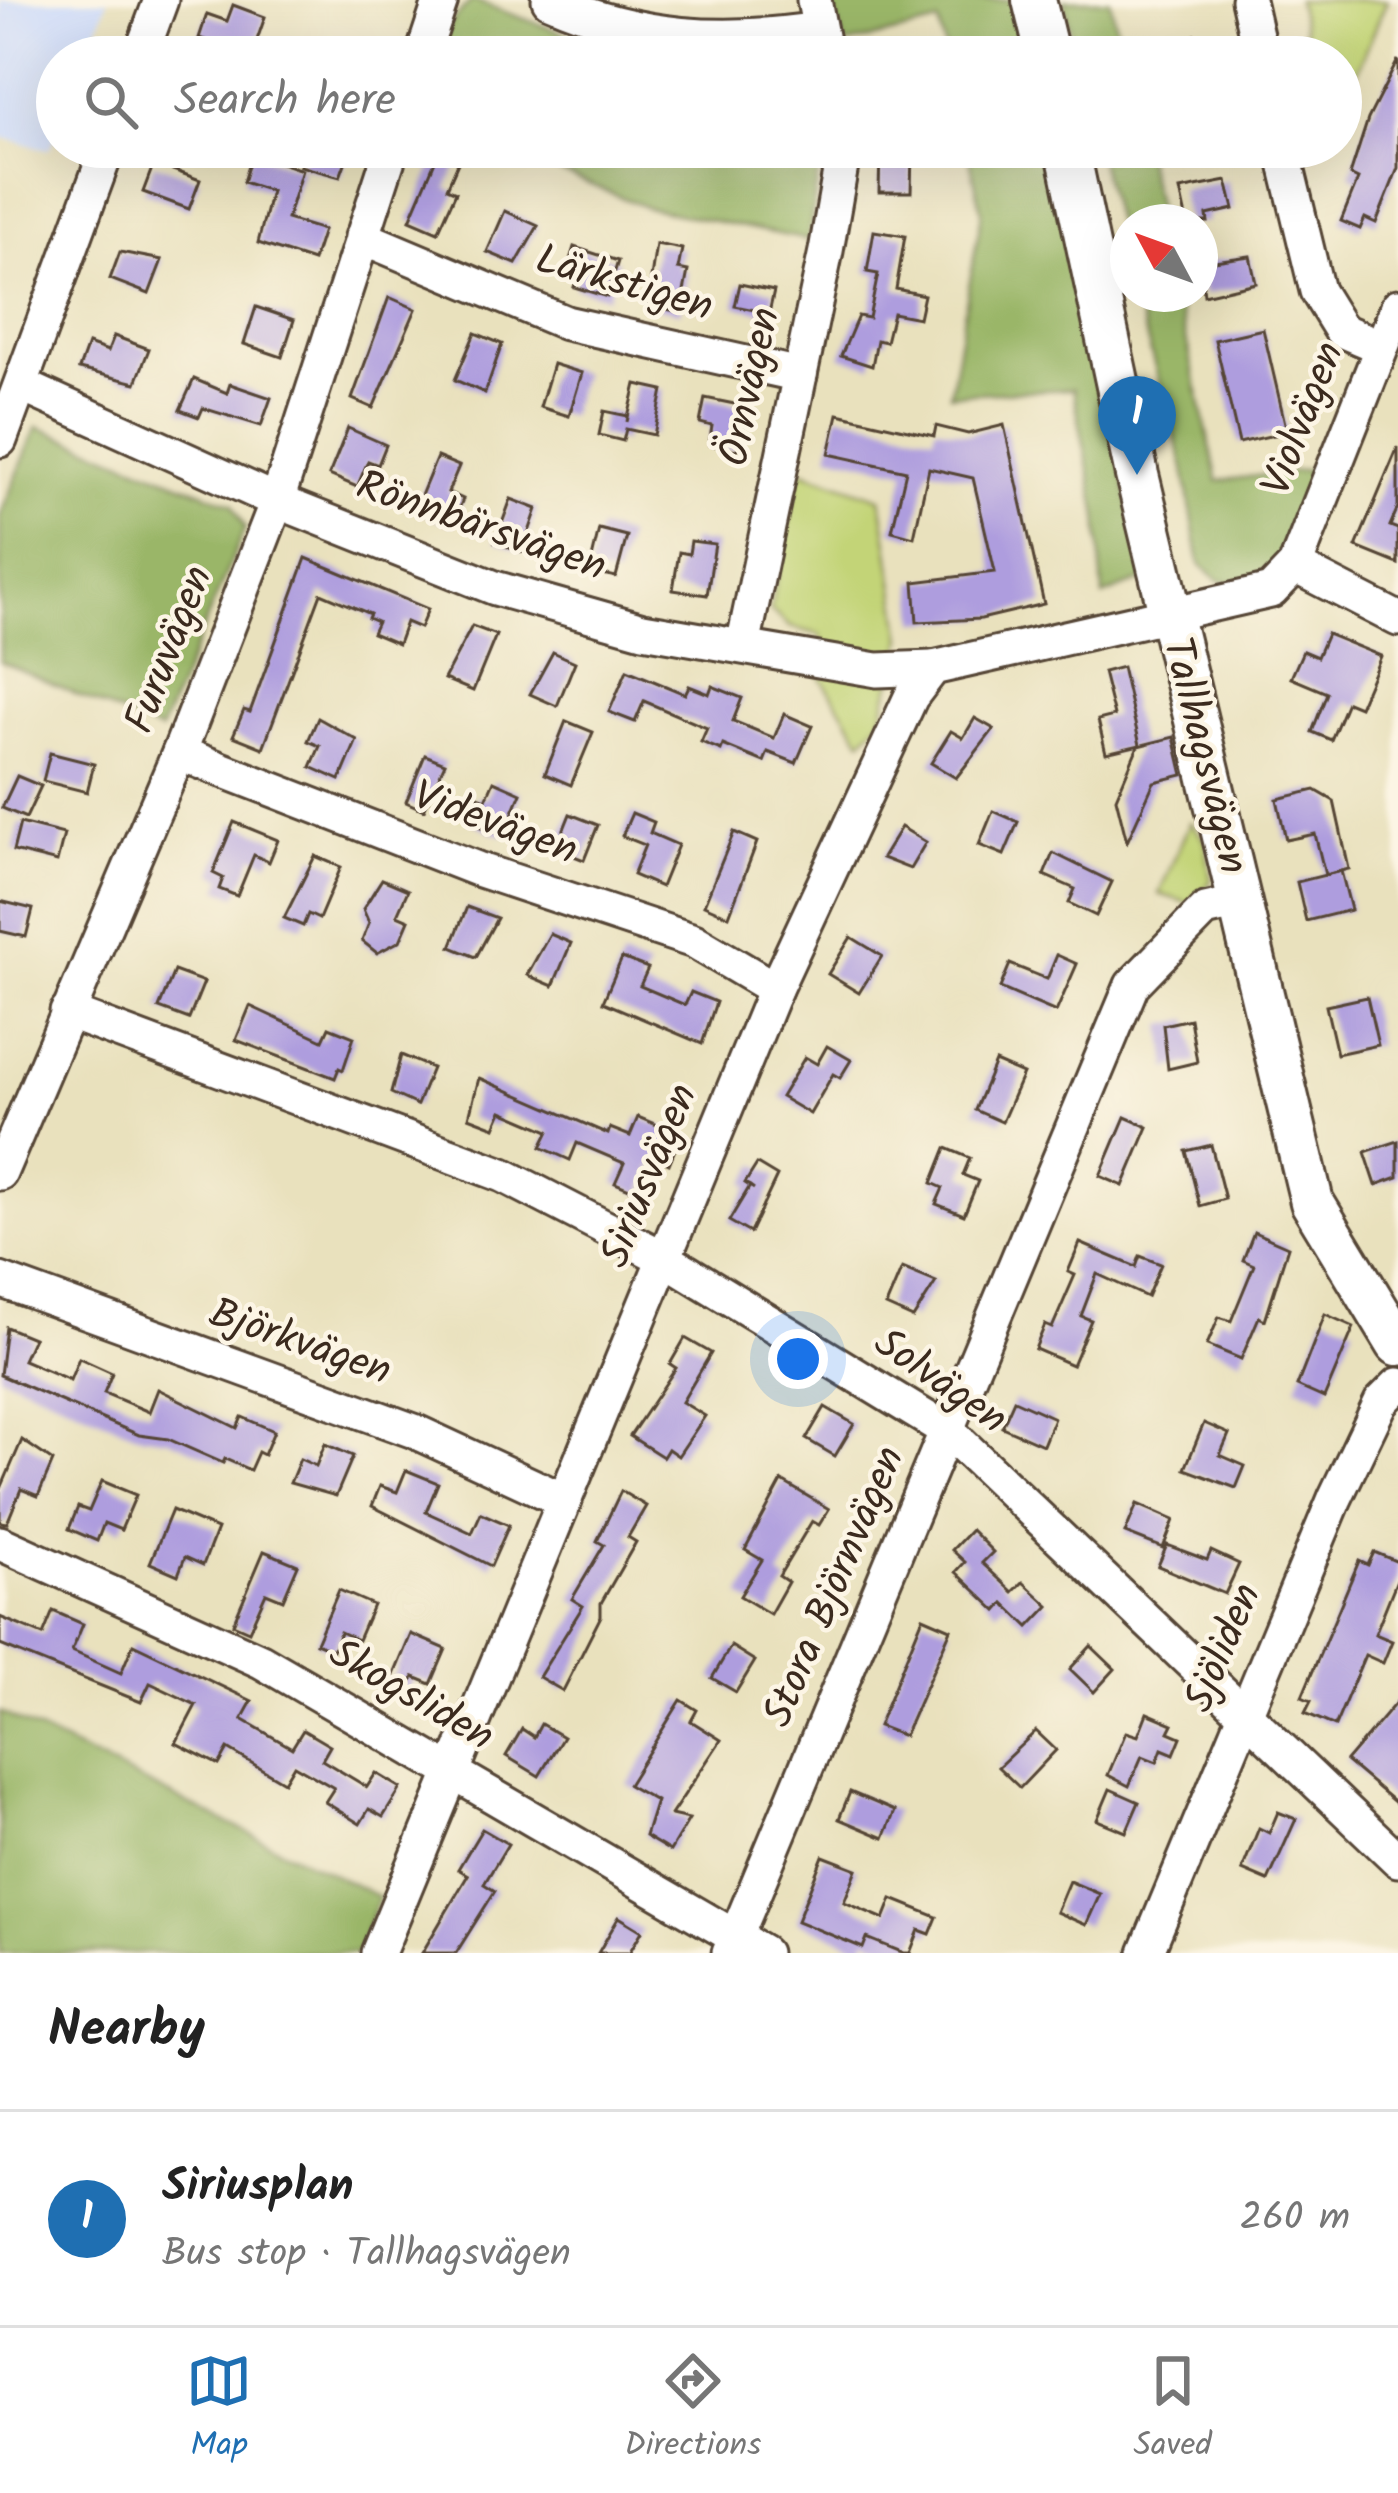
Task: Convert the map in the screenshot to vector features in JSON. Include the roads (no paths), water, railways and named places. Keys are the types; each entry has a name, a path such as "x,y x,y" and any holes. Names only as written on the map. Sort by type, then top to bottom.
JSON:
{"main road":[{"path":"1034,0 1043,36"},
{"name":"Tallhagsvägen","path":"1072,168 1170,613 1312,1202 1398,1344"}],"street":[{"path":"148,36 161,0"},
{"path":"429,36 441,0"},
{"path":"549,0 604,24 684,36"},
{"path":"1247,0 1256,36"},
{"path":"767,36 819,29"},
{"path":"0,440 101,168"},
{"name":"Furuvägen","path":"0,1173 179,753 277,500 385,168"},
{"name":"Örnvägen","path":"743,646 841,168"},
{"path":"1287,168 1317,291 1341,330 1381,346"},
{"name":"Lärkstigen","path":"362,237 566,323 800,375"},
{"name":"Violvägen","path":"1295,566 1398,306"},
{"name":"Rönnbärsvägen","path":"23,386 277,500 495,588 643,630 877,670 933,668"},
{"path":"933,668 1271,590 1295,566 1398,619"},
{"name":"Siriusvägen","path":"378,1953 775,989 911,698 933,668"},
{"name":"Videvägen","path":"179,753 477,869 694,941 775,989"},
{"name":"Stora Björnvägen","path":"742,1949 1132,985 1205,910 1240,902"},
{"name":"Solvägen","path":"67,1012 503,1175 664,1258 949,1432 1398,1860"},
{"name":"Björkvägen","path":"0,1280 414,1431 565,1501"},
{"name":"Sjöliden","path":"1146,1953 1363,1436 1398,1385"},
{"name":"Skogsliden","path":"0,1543 261,1661 742,1949"}],"place":[{"name":"Siriusplan","path":"1137,475"}]}
